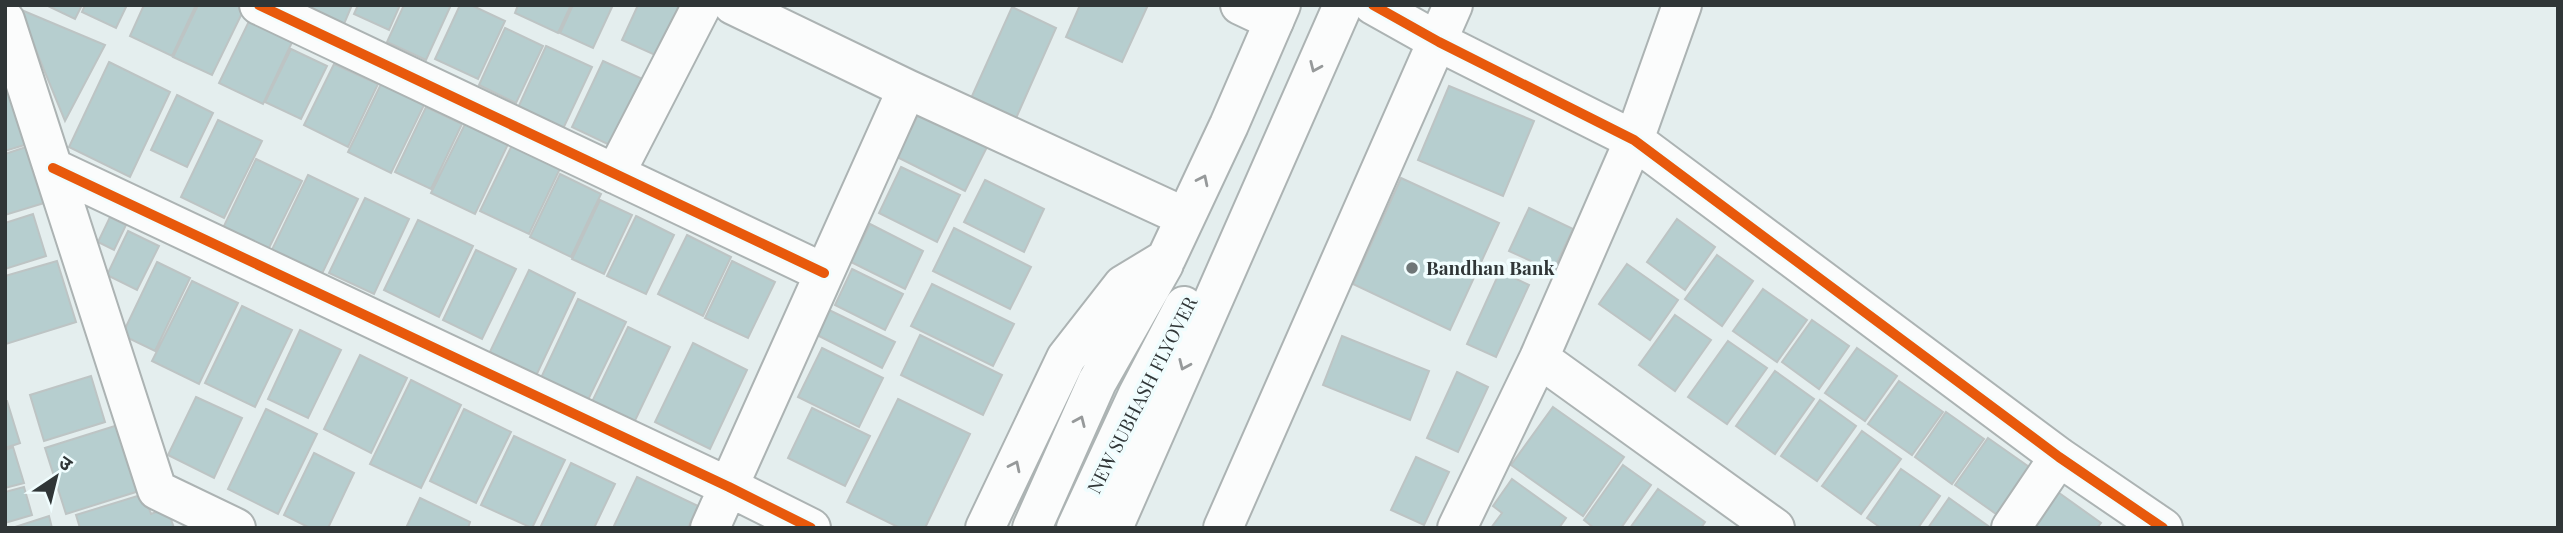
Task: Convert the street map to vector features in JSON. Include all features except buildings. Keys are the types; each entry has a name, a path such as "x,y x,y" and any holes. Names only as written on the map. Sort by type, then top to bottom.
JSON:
{"street":[{"path":"259,5 824,273"},
{"path":"615,174 702,5"},
{"path":"733,5 907,89 1185,216"},
{"path":"1113,528 1343,5"},
{"path":"1373,5 1634,140 2059,457 2163,528"},
{"path":"1223,528 1454,5"},
{"path":"1457,528 1539,358 1634,140 1682,5"},
{"path":"1032,528 1097,382 1167,259 1229,125 1265,10"},
{"path":"5,20 157,490 236,528"},
{"path":"710,528 907,89"},
{"path":"53,168 811,528"},
{"name":"NEW SUBHASH FLYOVER","path":"1076,528 1138,394 1191,293 1241,233"},
{"path":"985,528 1066,358 1123,285 1167,259"},
{"path":"1539,358 1775,528"},
{"path":"2011,528 2059,457"}],"cycle path":[{"path":"259,5 824,273"},
{"path":"1373,5 1439,42 1634,140 2059,457 2163,528"},
{"path":"53,168 811,528"}],"place":[{"name":"Bandhan Bank","path":"1412,268"}]}
